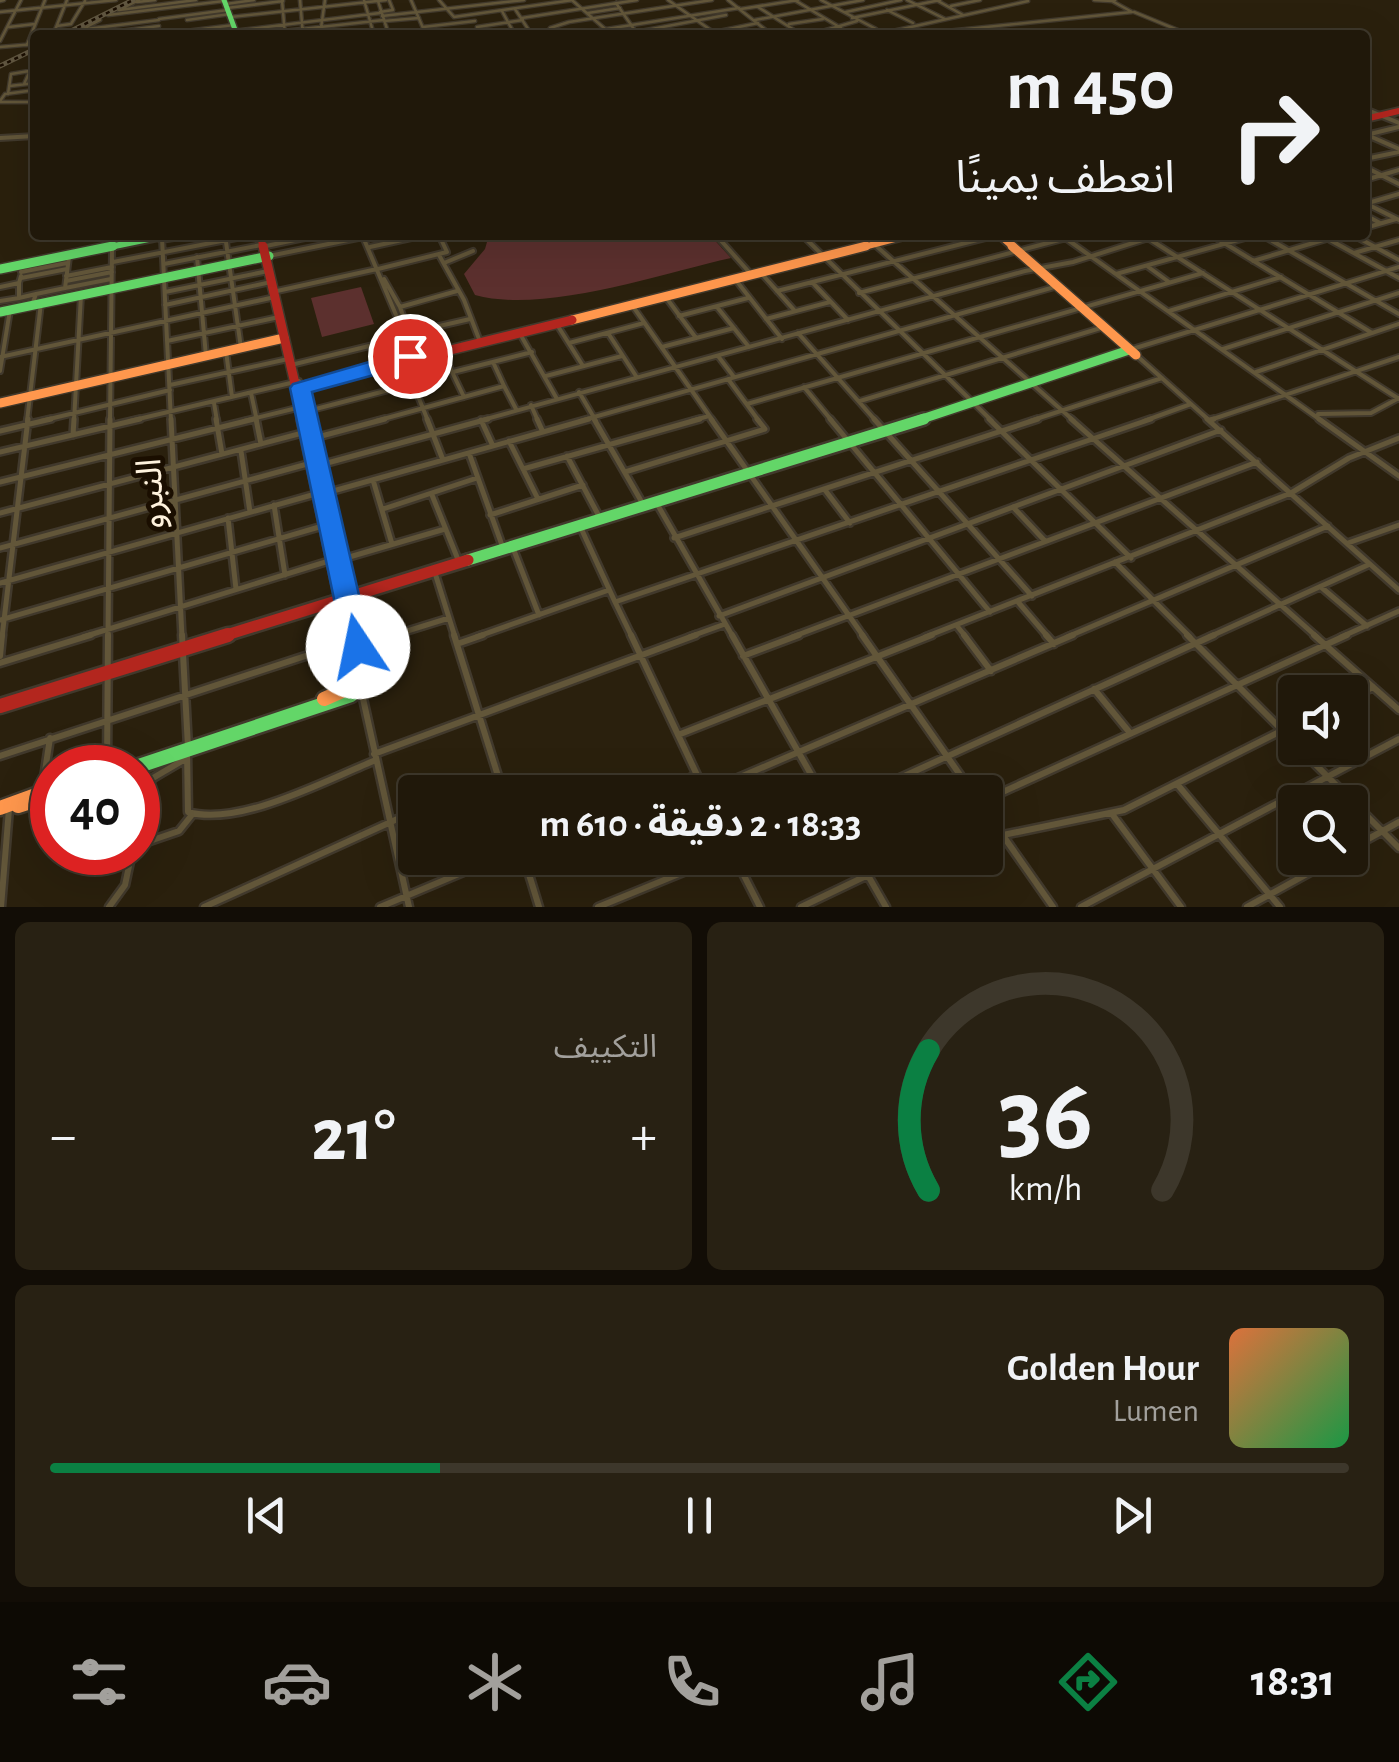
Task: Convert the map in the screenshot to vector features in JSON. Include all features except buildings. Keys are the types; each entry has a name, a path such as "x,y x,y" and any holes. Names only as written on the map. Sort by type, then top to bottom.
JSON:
{"street":[{"path":"0,41 20,0"},
{"path":"33,30 45,0"},
{"path":"0,12 66,2 116,0"},
{"path":"79,30 136,1 156,0"},
{"path":"108,15 196,0"},
{"path":"231,16 254,0"},
{"path":"231,16 282,0 285,30"},
{"path":"300,0 303,29"},
{"path":"231,16 324,3 387,0 393,10 369,22 298,30"},
{"path":"410,0 424,30"},
{"path":"438,0 452,16 573,0 606,29"},
{"path":"465,0 479,30"},
{"path":"382,16 526,0 533,6"},
{"path":"588,13 636,0"},
{"path":"668,0 711,30"},
{"path":"551,30 570,22 712,0"},
{"path":"728,0 766,30"},
{"path":"761,0 768,5"},
{"path":"601,30 797,0 841,28"},
{"path":"822,0 879,30"},
{"path":"725,30 865,0 916,24"},
{"path":"843,13 904,0 948,20"},
{"path":"832,30 854,20 938,0 966,16"},
{"path":"948,7 980,0"},
{"path":"1000,0 1011,4"},
{"path":"1094,0 1114,0 1178,30"},
{"path":"57,26 71,24 85,1"},
{"path":"365,1 372,30"},
{"path":"377,1 388,30"},
{"path":"700,1 746,26"},
{"path":"892,30 1029,1"},
{"path":"55,30 66,2"},
{"path":"183,3 206,2 231,16 275,30"},
{"path":"206,2 214,30"},
{"path":"350,2 352,24"},
{"path":"497,2 512,30"},
{"path":"183,3 187,30"},
{"path":"321,30 324,3"},
{"path":"478,27 583,8 618,6"},
{"path":"618,6 635,30"},
{"path":"758,6 794,30"},
{"path":"119,10 162,7"},
{"path":"158,30 162,7"},
{"path":"515,9 529,30"},
{"path":"965,30 1125,16 1131,11"},
{"path":"559,12 578,30"},
{"path":"79,30 211,14 284,24 366,14 419,18"},
{"path":"652,30 726,15"},
{"path":"786,25 825,18"},
{"path":"99,28 100,20"},
{"path":"422,26 475,21"},
{"path":"0,30 36,24"},
{"path":"128,30 159,26"},
{"path":"27,45 30,38"},
{"path":"0,48 30,45"},
{"path":"2,97 10,86 10,75 30,71"},
{"path":"24,84 30,75"},
{"path":"10,86 30,83"},
{"path":"2,97 30,91"},
{"path":"2,97 30,102"},
{"path":"1370,111 1399,125"},
{"path":"1370,119 1399,112"},
{"path":"1370,135 1399,125"},
{"path":"0,138 30,136"},
{"path":"1370,137 1399,150"},
{"path":"1386,143 1399,140"},
{"path":"1370,158 1399,150"},
{"path":"1370,169 1399,184"},
{"path":"1370,179 1399,170"},
{"path":"1370,202 1398,194"},
{"path":"1370,205 1398,219"},
{"path":"1370,218 1380,223"},
{"path":"1370,226 1398,219"},
{"path":"67,269 112,249 154,240"},
{"name":"النبرو","path":"163,240 191,816"},
{"path":"191,240 206,356"},
{"path":"3,307 18,298 36,301 162,252 214,240"},
{"path":"227,240 241,348"},
{"path":"318,240 319,245"},
{"path":"164,264 262,244 319,245 338,240"},
{"path":"366,240 400,307 409,333 407,358"},
{"path":"370,246 398,240"},
{"path":"165,305 439,255 448,250 442,240"},
{"path":"721,240 795,311"},
{"path":"807,240 1130,558"},
{"path":"407,358 880,240"},
{"path":"822,256 890,240"},
{"path":"777,291 978,240"},
{"path":"1004,240 1399,590"},
{"path":"860,293 1051,240"},
{"path":"1067,240 1399,476"},
{"path":"0,548 1091,256 1134,240"},
{"path":"1151,240 1398,398 1387,410 1367,416 1315,414"},
{"path":"1219,240 1372,332"},
{"path":"1116,274 1240,240"},
{"path":"1268,240 1399,314"},
{"path":"1253,261 1324,240"},
{"path":"1329,240 1399,278"},
{"path":"0,706 974,404 1386,271 1399,263 1362,240"},
{"path":"1354,253 1399,240"},
{"path":"0,287 20,275 67,269 164,278 230,265 262,244"},
{"path":"160,759 350,695 364,679 305,409 262,244"},
{"path":"262,244 292,361"},
{"path":"874,244 1399,710"},
{"path":"108,745 112,249"},
{"path":"444,263 473,251"},
{"path":"439,255 479,339"},
{"path":"1147,266 1170,282"},
{"path":"0,269 20,275"},
{"path":"65,288 67,269"},
{"path":"748,404 1203,273"},
{"path":"3,307 81,295 113,274"},
{"path":"18,298 20,275"},
{"path":"382,277 413,384 443,460"},
{"path":"1169,311 1281,277"},
{"path":"165,292 234,278 273,285"},
{"path":"0,452 297,385 734,278"},
{"path":"734,278 782,338"},
{"path":"812,282 848,320"},
{"path":"1,356 236,306 273,285"},
{"path":"4,582 1058,286"},
{"path":"400,307 457,291"},
{"path":"1223,349 1399,292"},
{"path":"74,435 81,295"},
{"path":"665,296 696,338"},
{"path":"679,316 748,298"},
{"path":"36,301 37,349 14,544 4,582 0,659 445,529"},
{"path":"766,319 830,302"},
{"path":"631,303 959,775"},
{"path":"0,370 3,307"},
{"path":"716,307 750,348"},
{"path":"167,341 279,317"},
{"path":"409,333 470,319"},
{"path":"556,323 583,366"},
{"path":"569,343 645,323"},
{"path":"1256,372 1399,324"},
{"path":"860,402 1104,327"},
{"path":"662,348 734,328"},
{"path":"519,331 557,398"},
{"path":"608,332 636,377"},
{"path":"798,333 1033,596"},
{"path":"0,403 284,338"},
{"path":"0,430 231,370 402,338"},
{"path":"226,351 232,397"},
{"path":"442,351 464,397"},
{"path":"454,372 532,352"},
{"path":"626,472 765,429 717,355"},
{"path":"546,376 622,356"},
{"path":"1210,420 1399,357"},
{"path":"493,362 516,409"},
{"path":"674,538 1162,378"},
{"path":"0,482 256,418 413,384"},
{"path":"0,513 240,449 504,386"},
{"path":"804,387 991,613"},
{"path":"580,392 626,472 674,538 812,775"},
{"path":"251,393 261,444"},
{"path":"214,402 222,454"},
{"path":"615,602 1032,462 1191,404"},
{"path":"530,406 543,431"},
{"path":"523,469 709,416"},
{"path":"481,420 492,446"},
{"path":"719,616 1221,430"},
{"path":"678,735 1291,493 1365,450 1399,438"},
{"path":"508,441 538,500"},
{"path":"240,449 250,512"},
{"path":"470,453 490,515 540,615"},
{"path":"567,456 601,520"},
{"path":"743,656 1257,462"},
{"path":"383,509 477,478"},
{"path":"373,480 392,544"},
{"path":"490,515 583,485"},
{"path":"825,490 850,523"},
{"path":"323,493 326,526 336,560"},
{"path":"432,494 460,565"},
{"path":"274,506 285,574"},
{"path":"1013,508 1045,540"},
{"path":"228,518 236,590"},
{"path":"1348,544 1399,525"},
{"path":"2,620 326,526"},
{"path":"580,526 697,775"},
{"path":"746,775 1328,526"},
{"path":"1115,562 1278,726"},
{"path":"906,775 1370,564"},
{"path":"435,572 498,775"},
{"path":"1321,587 1367,626"},
{"path":"457,644 610,590"},
{"path":"1018,602 1054,644"},
{"path":"1003,792 1399,612"},
{"path":"0,756 186,695 449,618"},
{"path":"160,837 179,830 191,816 214,819 236,814 724,624"},
{"path":"956,626 991,671"},
{"path":"354,644 356,673 409,907"},
{"path":"160,773 188,751 342,692 352,684 356,673"},
{"path":"1368,690 1374,687"},
{"path":"1094,689 1131,734"},
{"path":"1053,907 1004,835 1112,814 1278,732"},
{"path":"50,738 50,745"},
{"path":"1082,907 1399,739"},
{"path":"1316,765 1399,848"},
{"path":"1176,784 1280,907"},
{"path":"0,907 3,810 30,799"},
{"path":"1112,814 1180,907"},
{"path":"204,907 398,819"},
{"path":"1368,838 1399,822"},
{"path":"109,907 125,885 127,875"},
{"path":"380,907 456,875"},
{"path":"529,875 539,907"},
{"path":"598,907 676,875"},
{"path":"744,875 760,907"},
{"path":"801,907 866,875"},
{"path":"869,875 886,907"},
{"path":"1247,907 1306,875"}],"shaded area":[{"path":"488,240 715,240 731,258 602,290 503,300 475,295 464,274 485,249"},
{"path":"361,287 374,324 322,337 311,298"}],"railway":[{"path":"73,30 133,0"},
{"path":"0,66 30,51"}],"traffic: fast":[{"path":"224,0 235,30"},
{"path":"0,269 143,240"},
{"path":"0,312 269,256"},
{"path":"468,560 1033,385 1129,350"},
{"path":"160,759 351,695 364,679 300,388"}],"traffic: slow":[{"path":"572,320 890,240"},
{"path":"1005,240 1136,355"},
{"path":"0,403 284,338"},
{"path":"297,392 357,673 349,688 324,699"},
{"path":"0,808 30,797"},
{"path":"18,806 30,802"}],"traffic: jam":[{"path":"1370,118 1399,111"},
{"path":"261,240 296,388 572,320"},
{"path":"0,706 468,560"}],"route":[{"path":"358,647 306,401 300,388 411,359 410,356"}]}
